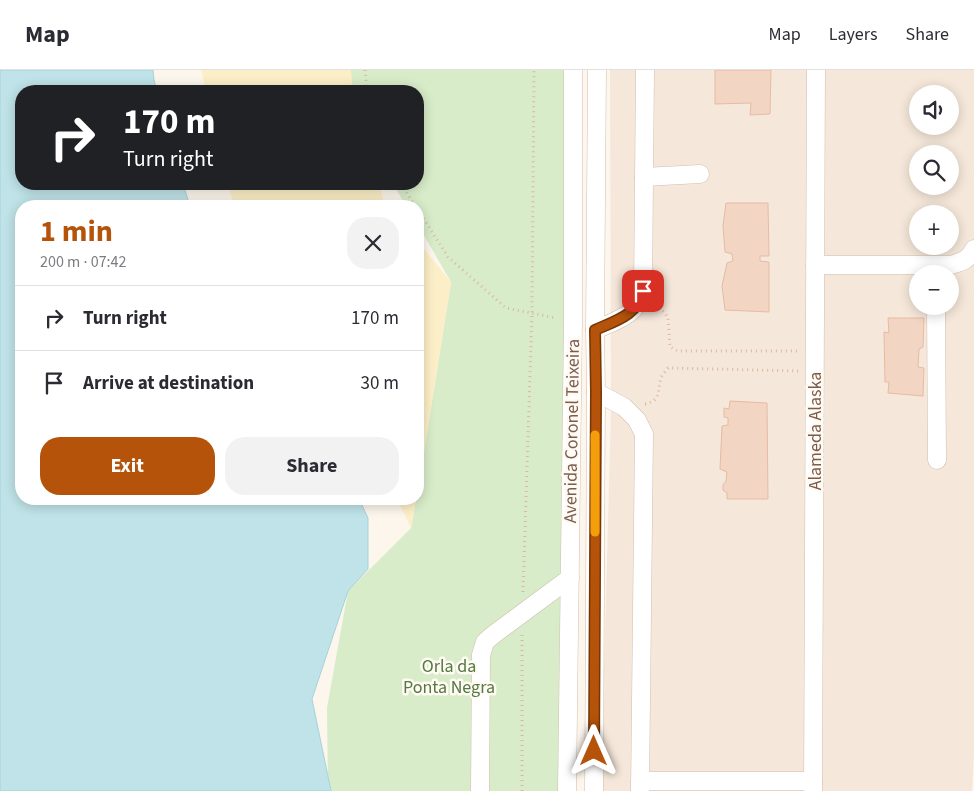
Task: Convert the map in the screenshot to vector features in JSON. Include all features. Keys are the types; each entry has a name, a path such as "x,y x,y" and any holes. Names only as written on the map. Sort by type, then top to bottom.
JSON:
{"street":[{"name":"Avenida Coronel Teixeira","path":"567,791 573,321 573,70"},
{"name":"Avenida Coronel Teixeira","path":"594,791 597,70"},
{"path":"595,330 622,318 634,310 641,299 643,291 645,70"},
{"name":"Alameda Alaska","path":"813,786 816,70"},
{"path":"573,117 597,118"},
{"path":"644,177 700,174"},
{"path":"951,265 962,262 971,256 974,249"},
{"path":"815,266 909,268"},
{"path":"936,315 937,460"},
{"path":"596,392 624,407 637,420 644,434 640,786 813,786"},
{"path":"571,532 594,534"},
{"path":"480,791 481,655 485,642 570,578"}],"path":[{"path":"364,70 366,85"},
{"path":"522,791 522,613 532,313 534,70"},
{"path":"424,219 448,257 506,308 573,321"},
{"path":"634,310 660,308 668,318 670,347 678,351 815,351"},
{"path":"624,407 634,402 641,405 650,403 658,396 661,378 668,368 815,371"}],"shaded area":[{"path":"610,70 974,70 974,755 972,791 602,791 611,411"}],"green space":[{"name":"Orla da Ponta Negra","path":"338,70 570,70 563,791 328,791 327,708 348,591 411,528 415,505 424,505 424,452 451,282 424,235 424,200 402,200 397,190 424,190 424,85 338,85"}],"sand":[{"path":"201,70 351,70 353,85 205,85"},
{"path":"230,190 381,190 383,200 233,200"},
{"path":"424,249 451,282 424,452"},
{"path":"400,505 415,505 411,528"}],"water":[{"path":"0,70 153,70 155,85 15,85 15,190 185,190 188,200 15,200 15,505 362,505 368,518 368,569 348,591 312,699 331,791 0,791"}],"building":[{"path":"715,70 771,70 770,114 750,115 751,103 715,104"},
{"path":"726,203 768,203 769,256 760,256 760,261 769,262 769,312 725,310 722,286 727,263 733,261 732,254 725,252 723,226"},
{"path":"888,318 924,318 923,347 919,349 918,367 924,368 923,396 888,393 889,382 885,382 884,332 889,333"},
{"path":"730,401 767,403 768,499 727,499 727,493 723,490 727,472 720,469 722,426 728,425 728,418 724,417 724,408 729,409"}],"slow traffic":[{"path":"595,435 595,532"}],"route":[{"path":"594,751 595,330 622,318 634,310 641,299 643,291"}]}
